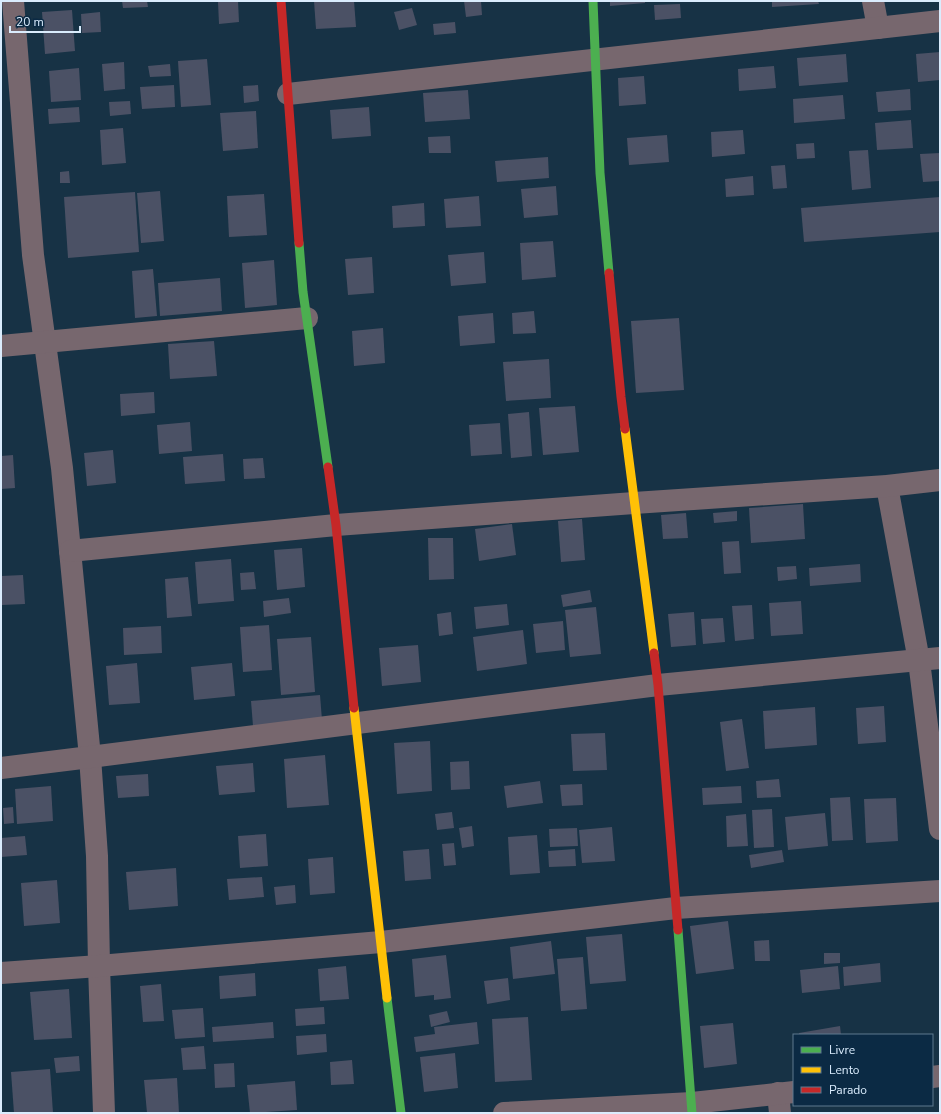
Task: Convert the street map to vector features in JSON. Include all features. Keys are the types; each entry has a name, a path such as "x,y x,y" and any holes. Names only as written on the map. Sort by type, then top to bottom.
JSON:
{"street":[{"path":"13,1 33,255 62,468 90,757 97,856 104,1113"},
{"path":"281,1 303,292 336,525 355,723 401,1113"},
{"path":"594,1 600,173 621,397 658,685 692,1108"},
{"path":"873,1 878,28"},
{"path":"288,94 940,21"},
{"path":"1,346 307,318"},
{"path":"70,551 336,525 886,486 940,480"},
{"path":"886,486 919,661 940,829"},
{"path":"1,768 658,685 940,658"},
{"path":"1,973 381,942 676,908 940,891"},
{"path":"504,1113 692,1108 784,1099"}],"building":[{"path":"122,1 147,1 148,7 123,8"},
{"path":"238,1 239,22 219,24 218,2"},
{"path":"314,1 354,1 356,27 316,29"},
{"path":"464,1 481,1 482,15 466,17"},
{"path":"610,1 645,1 645,3 610,6"},
{"path":"772,1 818,1 819,4 772,7"},
{"path":"680,4 681,18 655,20 654,5"},
{"path":"412,8 417,25 399,30 394,12"},
{"path":"72,10 75,51 45,54 42,12"},
{"path":"100,12 101,32 82,33 81,14"},
{"path":"455,22 456,33 434,35 433,24"},
{"path":"940,52 940,80 918,82 916,54"},
{"path":"846,54 848,82 799,86 797,58"},
{"path":"207,59 211,105 181,107 178,61"},
{"path":"124,62 125,89 104,91 102,64"},
{"path":"170,64 171,76 150,77 148,66"},
{"path":"774,66 776,88 739,91 738,69"},
{"path":"79,68 81,100 51,102 49,71"},
{"path":"644,76 646,104 619,106 618,78"},
{"path":"174,85 175,107 142,109 140,87"},
{"path":"258,85 259,101 244,103 243,86"},
{"path":"910,89 911,110 878,112 876,92"},
{"path":"468,90 470,119 425,122 423,93"},
{"path":"843,95 845,119 794,123 793,99"},
{"path":"130,101 131,114 110,116 109,102"},
{"path":"79,107 80,122 49,124 48,109"},
{"path":"369,107 371,136 332,139 330,110"},
{"path":"256,111 258,148 223,151 220,113"},
{"path":"911,120 913,148 877,150 875,123"},
{"path":"123,128 126,163 102,165 100,130"},
{"path":"743,130 745,154 712,157 711,132"},
{"path":"667,135 669,162 629,165 627,138"},
{"path":"450,136 451,153 429,153 428,137"},
{"path":"814,143 815,158 797,159 796,144"},
{"path":"868,150 871,188 852,190 849,151"},
{"path":"940,153 940,181 923,182 920,154"},
{"path":"548,157 549,178 497,182 495,161"},
{"path":"785,165 787,188 773,189 771,166"},
{"path":"69,171 70,183 60,183 60,172"},
{"path":"753,176 754,195 726,197 725,179"},
{"path":"556,186 558,215 524,218 521,189"},
{"path":"160,191 164,241 141,243 137,193"},
{"path":"135,192 139,252 68,258 64,197"},
{"path":"264,194 267,235 229,237 227,196"},
{"path":"479,196 481,226 446,228 444,199"},
{"path":"940,197 940,232 804,242 801,208"},
{"path":"424,203 425,226 393,228 392,206"},
{"path":"553,241 556,277 522,280 520,243"},
{"path":"484,252 486,283 451,286 448,255"},
{"path":"372,257 374,293 348,295 345,259"},
{"path":"274,260 277,305 245,308 242,263"},
{"path":"153,269 157,316 135,318 132,271"},
{"path":"220,278 222,311 160,316 158,283"},
{"path":"534,311 536,333 513,334 512,313"},
{"path":"493,313 495,343 460,346 458,316"},
{"path":"679,318 684,390 636,393 631,321"},
{"path":"383,328 385,363 354,366 352,331"},
{"path":"214,341 217,376 170,379 168,344"},
{"path":"549,359 551,398 506,401 503,362"},
{"path":"154,392 155,413 121,416 120,394"},
{"path":"575,406 579,452 543,455 539,408"},
{"path":"529,412 532,456 511,458 508,414"},
{"path":"190,422 192,451 159,454 157,425"},
{"path":"500,423 502,454 471,456 469,425"},
{"path":"113,450 116,483 87,486 84,453"},
{"path":"223,454 225,481 185,484 183,457"},
{"path":"13,455 15,488 1,489 1,456"},
{"path":"263,458 265,478 244,479 243,459"},
{"path":"803,504 805,539 751,543 749,508"},
{"path":"737,511 737,521 714,523 713,513"},
{"path":"686,513 688,538 663,539 661,515"},
{"path":"582,519 585,560 561,562 558,521"},
{"path":"512,524 516,555 479,561 475,529"},
{"path":"428,538 453,538 454,579 429,580"},
{"path":"739,541 741,573 724,574 722,542"},
{"path":"302,548 305,587 277,590 274,550"},
{"path":"231,559 234,601 198,604 195,562"},
{"path":"860,564 861,582 810,586 809,568"},
{"path":"796,566 797,579 778,581 777,567"},
{"path":"254,572 256,589 241,590 240,573"},
{"path":"23,575 25,604 2,605 1,576"},
{"path":"188,577 192,616 167,618 165,579"},
{"path":"590,590 592,602 563,607 561,595"},
{"path":"289,598 291,613 264,617 263,601"},
{"path":"801,601 803,634 771,636 769,603"},
{"path":"507,604 509,625 476,629 474,607"},
{"path":"752,605 754,639 735,641 732,606"},
{"path":"596,607 601,654 570,657 565,610"},
{"path":"451,612 453,634 439,636 437,614"},
{"path":"694,612 696,645 671,647 668,614"},
{"path":"723,618 725,642 703,644 701,619"},
{"path":"563,621 565,650 536,653 533,624"},
{"path":"269,625 272,670 243,672 240,627"},
{"path":"161,626 162,653 124,655 123,628"},
{"path":"523,630 527,664 477,671 473,637"},
{"path":"311,637 315,692 281,695 277,639"},
{"path":"418,645 421,682 382,686 379,648"},
{"path":"137,663 140,703 109,705 106,666"},
{"path":"232,663 235,696 194,700 191,667"},
{"path":"320,695 322,720 253,726 251,701"},
{"path":"884,706 886,742 858,744 856,708"},
{"path":"815,707 817,745 765,749 763,711"},
{"path":"742,719 749,768 726,771 720,722"},
{"path":"605,733 607,770 573,771 571,734"},
{"path":"430,741 432,791 397,794 394,743"},
{"path":"325,755 329,805 287,808 284,759"},
{"path":"469,761 470,789 451,790 450,762"},
{"path":"253,763 255,792 219,795 216,766"},
{"path":"148,774 149,796 118,798 116,776"},
{"path":"779,779 781,797 757,798 756,781"},
{"path":"540,781 543,803 507,808 504,786"},
{"path":"582,784 583,805 562,806 560,785"},
{"path":"51,786 53,821 17,824 15,789"},
{"path":"741,786 742,803 703,805 702,788"},
{"path":"850,797 853,840 832,841 830,798"},
{"path":"896,798 898,841 866,843 864,799"},
{"path":"13,807 14,823 4,824 3,808"},
{"path":"772,809 774,847 754,848 752,810"},
{"path":"452,812 454,828 437,830 435,814"},
{"path":"825,813 828,846 788,850 785,817"},
{"path":"746,814 748,846 727,847 726,816"},
{"path":"472,826 474,846 462,848 459,828"},
{"path":"612,827 615,861 582,863 579,830"},
{"path":"577,828 578,846 550,847 549,829"},
{"path":"266,834 268,866 240,868 238,836"},
{"path":"537,835 540,873 510,875 508,837"},
{"path":"25,836 27,855 1,857 1,838"},
{"path":"454,843 456,865 444,866 442,844"},
{"path":"429,849 431,879 405,881 403,851"},
{"path":"575,849 576,866 549,867 548,851"},
{"path":"782,850 784,862 751,868 749,855"},
{"path":"333,857 335,893 310,895 308,859"},
{"path":"176,868 178,906 129,910 126,872"},
{"path":"262,877 264,897 229,900 227,879"},
{"path":"57,880 60,923 24,926 21,883"},
{"path":"295,885 296,903 276,905 274,887"},
{"path":"728,921 734,969 696,974 690,926"},
{"path":"622,934 626,981 590,984 586,937"},
{"path":"769,940 770,961 755,961 754,941"},
{"path":"551,941 555,974 513,979 510,947"},
{"path":"824,953 840,953 840,963 824,964"},
{"path":"446,955 451,998 434,1000 434,995 415,997 412,959"},
{"path":"583,957 587,1009 561,1011 557,959"},
{"path":"880,963 881,982 844,986 843,967"},
{"path":"346,966 349,999 320,1001 318,969"},
{"path":"838,966 840,989 802,993 800,970"},
{"path":"255,973 256,996 220,999 219,976"},
{"path":"508,978 510,1000 487,1004 484,981"},
{"path":"161,984 164,1021 143,1022 140,986"},
{"path":"69,989 72,1038 34,1040 30,992"},
{"path":"324,1007 325,1024 296,1026 295,1009"},
{"path":"203,1008 205,1037 175,1039 172,1010"},
{"path":"447,1011 450,1022 431,1027 429,1015"},
{"path":"528,1017 532,1080 495,1082 492,1019"},
{"path":"273,1022 274,1038 213,1042 212,1027"},
{"path":"477,1022 479,1044 416,1052 414,1037 435,1034 434,1027"},
{"path":"733,1023 737,1064 704,1068 700,1026"},
{"path":"840,1026 841,1034 799,1034"},
{"path":"326,1034 327,1052 297,1055 296,1036"},
{"path":"204,1046 206,1069 183,1070 181,1048"},
{"path":"455,1053 458,1088 424,1092 420,1057"},
{"path":"79,1056 80,1071 56,1073 54,1058"},
{"path":"352,1060 354,1084 331,1085 330,1062"},
{"path":"234,1063 235,1087 215,1088 214,1064"},
{"path":"50,1069 53,1113 14,1113 11,1072"},
{"path":"177,1078 179,1113 147,1113 144,1080"},
{"path":"295,1081 297,1110 250,1113 247,1085"}],"traffic: fast":[{"path":"593,1 600,173 609,273"},
{"path":"299,243 303,292 328,467"},
{"path":"678,930 692,1113"},
{"path":"387,998 401,1113"}],"traffic: slow":[{"path":"625,429 654,653"},
{"path":"354,708 387,998"}],"traffic: jam":[{"path":"281,1 299,243"},
{"path":"609,273 625,429"},
{"path":"328,467 336,525 354,708"},
{"path":"654,653 658,685 678,930"}]}
